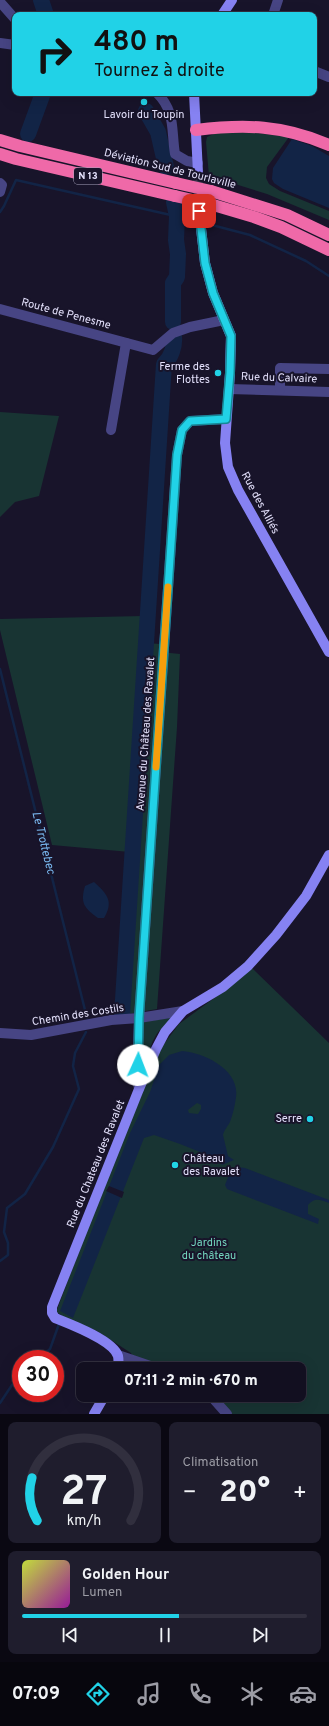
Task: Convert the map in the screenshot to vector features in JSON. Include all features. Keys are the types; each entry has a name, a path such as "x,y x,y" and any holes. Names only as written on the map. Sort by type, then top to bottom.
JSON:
{"highway":[{"path":"196,130 234,126 269,127 304,135 329,145"},
{"name":"Déviation Sud de Tourlaville","path":"0,140 211,191 287,215 329,235"},
{"name":"N 13","path":"0,154 176,196 205,207 254,217 281,227 329,250"}],"street":[{"path":"224,12 232,0"},
{"path":"274,12 278,0"},
{"path":"0,2 12,16"},
{"path":"0,43 12,45"},
{"path":"317,72 329,77"},
{"path":"160,96 164,100 172,117 175,154 198,168 194,96"},
{"name":"Rue des Alliés","path":"205,207 205,263 213,293 231,336 225,443 228,467 238,490 329,652"},
{"name":"Route de Penesme","path":"0,309 153,350 173,333 224,320"},
{"path":"111,430 126,343"},
{"path":"280,390 280,368 329,369"},
{"name":"Rue du Calvaire","path":"229,389 329,392"},
{"name":"Avenue du Château des Ravalet","path":"139,1089 137,1080 139,1018 179,443 182,430 190,421 226,419"},
{"name":"Rue du Chateau des Ravalet","path":"118,1355 112,1348 93,1334 55,1318 52,1313 52,1307 139,1089 165,1032 183,1011 223,987 248,966 276,935 306,896 329,855"},
{"name":"Chemin des Costils","path":"0,1033 31,1035 111,1020 139,1018 183,1011"},
{"path":"118,1362 118,1355 138,1362"},
{"path":"94,1414 102,1402"},
{"path":"216,1402 227,1414"}],"green space":[{"path":"248,132 289,137 267,167 266,178 269,184 280,191 329,211 329,220 267,194 209,176 206,142 207,137 216,133"},
{"path":"0,412 59,416 39,496 15,502 0,517"},
{"path":"144,616 146,643 160,644 160,652 180,654 177,727 157,1009 122,1015 130,852 52,845 0,630 0,619"},
{"name":"Jardins du château","path":"252,968 329,1043 329,1414 227,1414 216,1402 306,1402 306,1362 138,1362 135,1361 131,1353 97,1331 71,1321 56,1312 104,1186 161,1048 179,1024 236,982"},
{"path":"175,1017 157,1034 151,1046 146,1065 141,1073 142,1022"}],"water":[{"path":"292,139 312,146 329,156 329,208 283,189 274,183 272,179 273,168"},
{"path":"94,882 108,898 109,902 107,912 104,918 98,918 84,905 83,897 85,886"},
{"path":"182,1051 201,1055 210,1059 227,1071 232,1079 236,1087 236,1097 230,1122 223,1135 228,1156 234,1160 222,1165 218,1159 154,1135 144,1138 73,1318 60,1311 130,1133 150,1092 159,1065 169,1055","holes":["197,1103 201,1105 201,1109 198,1114 189,1113 188,1110"]},
{"path":"238,1167 245,1168 329,1200 329,1203 315,1200 308,1205 308,1214 319,1219 318,1224 227,1189 225,1185 230,1172"}],"pier":[{"path":"109,1186 124,1192 122,1198 106,1191"}],"waterway":[{"path":"41,0 45,12"},
{"path":"28,134 42,96"},
{"path":"146,111 158,132 166,167"},
{"path":"0,212 16,180 184,218"},
{"path":"173,322 173,283 177,277 178,254 176,240 177,216 174,202"},
{"path":"208,224 250,235 306,261 329,276"},
{"path":"122,1015 164,364 169,359 172,352 174,337"},
{"name":"Le Trottebec","path":"0,669 87,1018"},
{"name":"Le Trottebec","path":"0,1261 8,1255 8,1243 4,1232 7,1208 25,1194 53,1147 79,1089 73,1066 75,1053 86,1032"},
{"path":"49,1350 59,1324"},
{"path":"0,1403 12,1385"}],"tunnel":[{"path":"198,173 199,209"}],"slow traffic":[{"path":"156,767 168,587"}],"place":[{"name":"Lavoir du Toupin","path":"144,102"},
{"name":"Ferme des Flottes","path":"218,373"},
{"name":"Serre","path":"310,1119"},
{"name":"Château des Ravalet","path":"175,1165"}],"route":[{"path":"138,1065 139,1018 177,455 180,437 185,424 197,419 226,419 229,389 231,336 217,306 205,263 199,211"}]}
